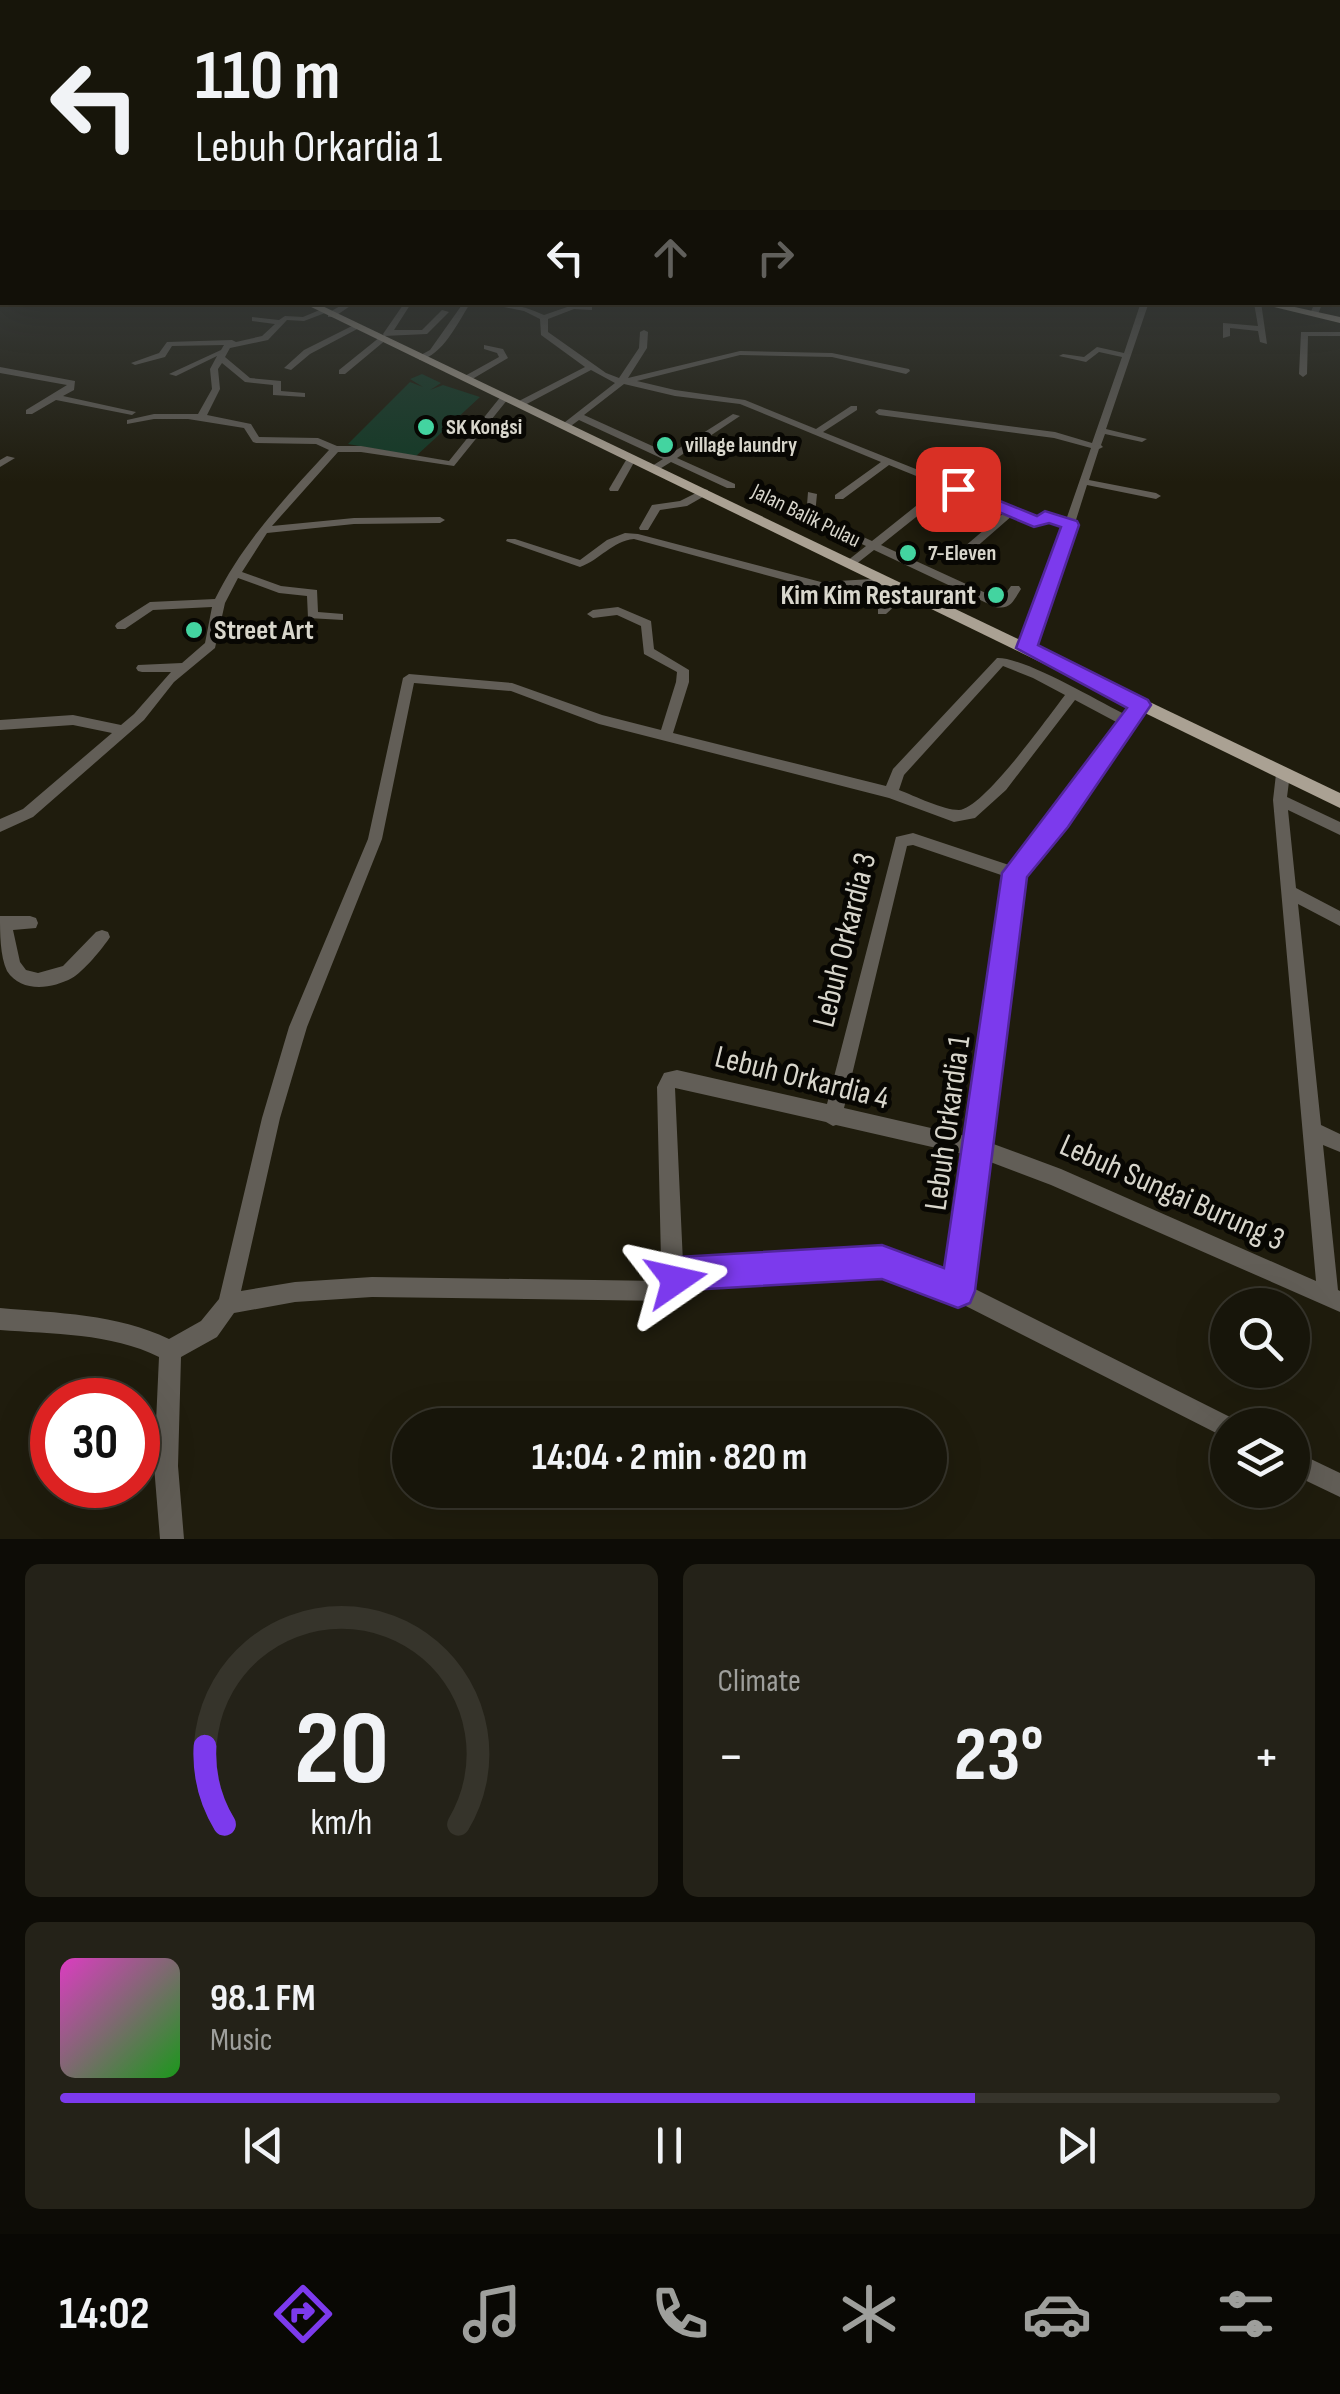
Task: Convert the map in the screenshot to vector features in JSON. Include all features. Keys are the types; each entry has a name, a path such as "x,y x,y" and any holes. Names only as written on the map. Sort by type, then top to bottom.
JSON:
{"main road":[{"name":"Jalan Balik Pulau","path":"387,338 805,540 857,558 897,586 998,634 1028,643 1050,660 1340,801"}],"street":[{"path":"135,363 162,356 170,344 261,338"},
{"path":"288,368 307,352 335,338"},
{"path":"342,372 382,338"},
{"path":"422,358 442,338"},
{"path":"549,338 625,381 742,402 1040,523 1045,516 1070,525"},
{"path":"625,381 643,348 644,338"},
{"path":"1028,643 1134,338"},
{"path":"1263,338 1264,342"},
{"path":"1303,374 1304,338"},
{"path":"200,418 216,389 214,368 233,342"},
{"path":"466,378 504,358 500,351 487,347"},
{"path":"1063,356 1086,360 1097,349 1128,356"},
{"path":"565,426 625,381 751,352 832,355 906,371"},
{"path":"173,374 195,361 221,355"},
{"path":"221,355 246,380 278,383 276,393 302,395"},
{"path":"520,404 593,366"},
{"path":"0,370 72,383 29,412"},
{"path":"0,382 17,373"},
{"path":"55,397 131,417 220,418 248,426 256,440 318,441 334,449 362,449 451,464 506,397"},
{"path":"814,429 854,408"},
{"path":"879,412 1056,436 1098,448"},
{"path":"578,416 731,486"},
{"path":"655,468 736,416"},
{"path":"1104,432 1142,439"},
{"path":"0,826 28,813 148,708 183,667 214,641 219,603 235,573 263,530 334,449"},
{"path":"614,489 632,457"},
{"path":"839,497 889,460"},
{"path":"1086,482 1156,496"},
{"path":"857,558 949,485"},
{"path":"644,528 656,507 683,504 704,492"},
{"path":"812,494 810,516 999,604 1006,604 1015,589"},
{"path":"954,561 1012,511"},
{"path":"263,530 354,521 440,520"},
{"path":"511,541 580,564 587,563 612,538 634,536 829,587 897,586"},
{"path":"235,573 278,590 313,593 312,615 339,618"},
{"path":"882,611 897,586"},
{"path":"121,626 150,606 219,603"},
{"path":"593,614 618,611 647,624 648,651 684,670 686,679 668,715 666,737"},
{"path":"1038,674 1050,660"},
{"path":"891,793 898,773 1001,661 1038,674 1128,722"},
{"path":"142,668 183,667"},
{"path":"170,1351 209,1329 228,1304 266,1136 298,1027 375,839 408,680 416,677 512,687 598,719 891,793 942,814 970,814 1001,786 1074,693"},
{"path":"1015,873 1059,820 1140,705"},
{"path":"0,725 73,720 122,730"},
{"path":"1283,774 1280,800 1312,1131 1334,1300"},
{"path":"1280,800 1340,829"},
{"name":"Lebuh Orkardia 3","path":"832,1117 901,841 905,838 1015,873"},
{"name":"Lebuh Orkardia 1","path":"958,1291 1015,873"},
{"path":"1291,893 1340,919"},
{"path":"30,923 2,924 12,965 21,976 38,981 68,972 102,937"},
{"name":"Lebuh Orkardia 4","path":"677,1277 671,1260 666,1087 670,1079 978,1148"},
{"path":"1312,1131 1340,1142"},
{"name":"Lebuh Sungai Burung 3","path":"978,1148 1054,1176 1334,1300"},
{"path":"228,1304 295,1292 372,1288 665,1292 677,1277 882,1262 958,1291 1210,1419"},
{"path":"0,1319 155,1342 170,1351"},
{"path":"170,1351 166,1466 172,1539"},
{"path":"1310,1469 1340,1484"}],"green space":[{"path":"422,374 441,383 430,390 443,385 480,397 416,456 348,444 410,382 423,387 410,379"}],"place":[{"name":"SK Kongsi","path":"426,427"},
{"name":"village laundry","path":"665,445"},
{"name":"7-Eleven","path":"908,553"},
{"name":"Kim Kim Restaurant","path":"996,595"},
{"name":"Street Art","path":"194,630"}],"route":[{"path":"676,1280 678,1274 882,1262 958,1291 1015,873 1059,820 1140,705 1026,648 1070,525 1045,516 1040,523 958,489"}]}
